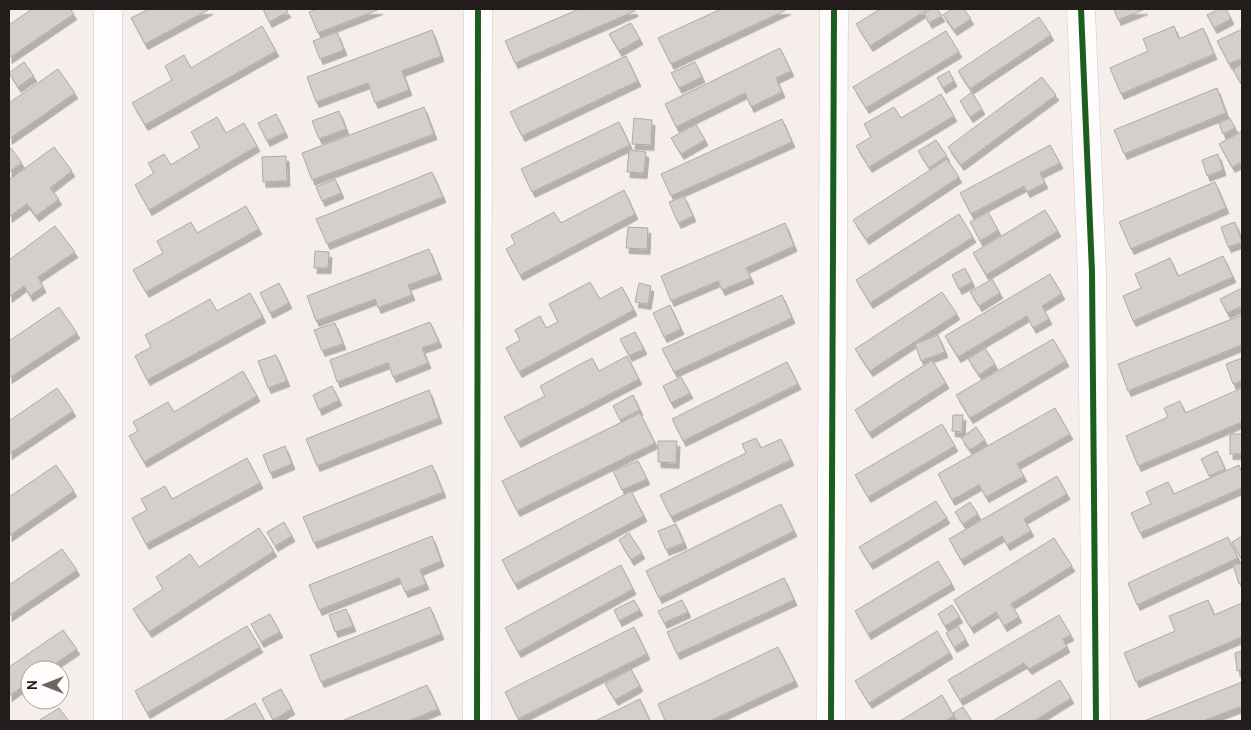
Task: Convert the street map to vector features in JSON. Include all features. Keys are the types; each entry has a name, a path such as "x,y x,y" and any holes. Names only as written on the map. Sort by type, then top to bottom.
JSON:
{"street":[{"path":"108,9 108,721"},
{"path":"478,9 478,721"},
{"path":"831,721 834,9"},
{"path":"1081,9 1092,272 1096,721"}],"building":[{"path":"32,9 70,9 74,14 9,58 9,25"},
{"path":"149,9 210,9 145,44 131,18"},
{"path":"263,9 286,9 288,12 269,22"},
{"path":"317,9 380,9 318,33 309,12"},
{"path":"579,9 634,9 635,11 515,63 505,41"},
{"path":"721,9 788,9 671,64 658,38"},
{"path":"880,9 928,9 870,46 856,24"},
{"path":"931,9 937,9 942,16 929,23 924,13"},
{"path":"952,9 964,9 971,19 954,30 943,15"},
{"path":"1114,9 1145,9 1118,20"},
{"path":"1219,9 1226,9 1231,19 1214,28 1207,15"},
{"path":"1039,17 1051,35 970,89 958,71"},
{"path":"631,23 640,39 619,51 609,34"},
{"path":"262,26 276,51 145,125 132,103 172,80 165,66 184,55 191,68"},
{"path":"1174,26 1179,39 1203,28 1214,54 1121,94 1110,68 1148,51 1143,39"},
{"path":"1242,29 1242,58 1229,64 1217,41"},
{"path":"432,30 441,56 402,71 409,90 375,103 368,83 316,102 307,77"},
{"path":"946,31 959,52 866,108 853,87"},
{"path":"337,32 344,50 320,59 313,41"},
{"path":"780,48 791,71 776,78 782,92 751,107 745,93 676,127 665,104"},
{"path":"626,56 638,81 522,136 510,112"},
{"path":"24,62 34,76 18,87 9,73"},
{"path":"695,62 702,77 679,88 671,73"},
{"path":"1242,64 1242,85 1233,70"},
{"path":"58,69 75,93 9,139 9,103"},
{"path":"949,71 954,81 943,88 937,78"},
{"path":"1042,77 1056,95 961,165 948,147"},
{"path":"1217,88 1226,113 1124,154 1114,130"},
{"path":"972,92 982,109 970,117 960,101"},
{"path":"941,94 954,116 869,167 856,146 871,137 864,124 894,107 901,118"},
{"path":"424,107 434,134 312,180 302,153"},
{"path":"339,111 346,129 319,139 312,121"},
{"path":"276,114 285,132 267,141 258,123"},
{"path":"217,117 226,133 244,123 257,146 149,210 135,185 154,173 148,163 164,154 171,165 200,147 191,132"},
{"path":"634,118 652,120 651,145 632,144"},
{"path":"1230,118 1235,128 1223,134 1219,123"},
{"path":"782,119 792,142 671,196 661,174"},
{"path":"619,122 630,145 532,192 521,169"},
{"path":"696,124 705,140 681,154 671,138"},
{"path":"1242,131 1242,162 1232,167 1219,144"},
{"path":"936,140 947,156 929,168 918,151"},
{"path":"1050,145 1060,163 1040,173 1045,183 1027,192 1024,186 971,214 960,193"},
{"path":"54,147 72,171 50,188 59,199 36,216 27,204 9,217 9,180"},
{"path":"11,148 22,163 9,172 9,149"},
{"path":"629,150 646,152 644,173 627,172"},
{"path":"1218,154 1223,170 1207,176 1202,160"},
{"path":"286,156 287,181 263,182 262,157"},
{"path":"947,159 959,177 866,239 853,220"},
{"path":"432,172 443,197 327,244 316,219"},
{"path":"335,179 341,193 322,201 316,187"},
{"path":"1215,182 1226,208 1131,249 1119,222"},
{"path":"624,190 635,214 520,275 506,249 515,244 511,235 554,212 561,223"},
{"path":"684,196 693,216 678,223 669,202"},
{"path":"246,206 259,229 146,292 133,270 163,253 157,241 191,222 197,233"},
{"path":"1045,210 1058,231 986,275 973,253"},
{"path":"988,212 998,230 980,241 970,222"},
{"path":"959,214 973,237 870,303 856,280"},
{"path":"1235,222 1242,242 1228,247 1221,227"},
{"path":"785,223 794,246 746,268 751,278 722,290 718,281 671,301 661,276"},
{"path":"55,226 75,252 38,277 43,287 30,296 24,286 9,297 9,260"},
{"path":"628,227 648,228 647,249 626,248"},
{"path":"429,249 439,274 408,285 412,295 378,308 375,299 316,321 307,296"},
{"path":"315,251 329,252 328,268 314,268"},
{"path":"1223,256 1233,277 1133,321 1123,296 1141,288 1135,274 1170,258 1178,276"},
{"path":"965,268 972,282 959,289 952,275"},
{"path":"1050,274 1062,294 1042,306 1049,319 1033,328 1027,316 958,357 945,336"},
{"path":"992,279 1000,293 979,306 970,292"},
{"path":"590,282 600,299 622,287 634,310 519,372 506,348 520,340 515,330 540,316 546,328 558,322 549,304"},
{"path":"279,283 289,303 270,313 260,293"},
{"path":"639,283 651,286 648,304 635,302"},
{"path":"1242,288 1242,306 1227,313 1220,299"},
{"path":"942,292 957,314 870,371 855,349"},
{"path":"250,293 263,317 147,380 135,356 151,347 145,335 210,299 217,311"},
{"path":"782,295 792,318 674,372 662,349"},
{"path":"670,305 681,329 664,337 653,313"},
{"path":"59,307 77,333 9,378 9,341"},
{"path":"1242,315 1242,345 1128,391 1118,364"},
{"path":"430,322 439,342 422,348 428,363 393,377 388,363 337,382 330,360"},
{"path":"335,323 343,344 322,351 314,330"},
{"path":"635,332 644,349 629,356 620,339"},
{"path":"938,335 945,352 921,361 915,344"},
{"path":"1053,339 1066,361 970,418 956,395"},
{"path":"985,348 995,364 979,375 968,359"},
{"path":"276,355 287,381 268,388 258,361"},
{"path":"627,356 639,379 518,442 504,417 545,396 540,386 592,358 599,371"},
{"path":"1242,358 1242,381 1233,384 1226,364"},
{"path":"932,360 946,383 869,433 855,410"},
{"path":"787,362 798,384 683,441 672,419"},
{"path":"243,371 257,396 144,462 129,436 138,431 133,422 168,402 174,412"},
{"path":"681,377 690,393 671,403 663,386"},
{"path":"332,386 339,400 319,410 313,395"},
{"path":"57,388 73,411 9,454 9,421"},
{"path":"1242,388 1242,422 1138,466 1126,436 1168,417 1164,408 1180,401 1185,413"},
{"path":"429,390 439,418 317,466 306,439"},
{"path":"633,395 640,410 620,420 613,406"},
{"path":"1055,408 1070,434 1017,464 1024,476 986,497 979,485 952,500 938,474"},
{"path":"640,413 655,443 517,511 502,481"},
{"path":"953,415 963,415 962,432 952,431"},
{"path":"942,424 955,446 868,497 855,475"},
{"path":"976,427 985,440 970,450 961,438"},
{"path":"1230,434 1242,434 1242,454 1230,454"},
{"path":"756,438 761,448 781,439 791,460 671,517 660,495 746,453 742,444"},
{"path":"658,441 677,441 676,463 658,462"},
{"path":"285,446 292,464 270,473 263,455"},
{"path":"1217,451 1225,469 1209,476 1201,459"},
{"path":"247,458 260,483 146,544 132,518 147,510 141,499 165,486 172,499"},
{"path":"638,461 647,479 622,490 613,471"},
{"path":"56,465 74,491 9,536 9,497"},
{"path":"432,465 443,492 314,543 303,517"},
{"path":"1239,465 1242,473 1242,488 1140,533 1131,513 1151,504 1146,492 1168,482 1174,494"},
{"path":"1057,476 1067,494 1024,519 1031,531 1007,545 1002,536 961,560 949,539"},
{"path":"631,491 644,516 515,584 502,560"},
{"path":"936,501 947,518 870,564 859,547"},
{"path":"970,502 978,514 963,524 955,512"},
{"path":"781,504 794,531 659,598 646,571"},
{"path":"284,522 292,536 275,546 267,532"},
{"path":"676,524 684,543 666,550 658,531"},
{"path":"259,528 274,551 149,632 133,609 163,589 156,577 190,554 199,567"},
{"path":"629,533 642,553 631,560 619,540"},
{"path":"432,536 441,561 420,570 426,584 405,592 399,578 319,610 309,585"},
{"path":"1242,536 1242,560 1232,542"},
{"path":"1228,537 1238,558 1137,605 1128,583"},
{"path":"1054,538 1072,566 1011,604 1019,617 1004,626 996,612 971,628 954,600"},
{"path":"62,549 77,570 9,616 9,585"},
{"path":"938,561 952,584 868,634 855,611"},
{"path":"1242,563 1242,583 1239,584 1233,565"},
{"path":"621,565 633,589 518,652 505,628"},
{"path":"784,578 794,600 677,654 667,632"},
{"path":"634,600 640,610 619,621 614,610"},
{"path":"682,600 688,612 664,623 658,611"},
{"path":"1208,600 1214,615 1242,603 1242,637 1136,682 1124,653 1175,631 1169,616"},
{"path":"952,605 960,617 945,626 938,614"},
{"path":"430,607 441,634 321,682 310,655"},
{"path":"346,609 353,626 335,632 329,615"},
{"path":"270,614 280,632 261,642 251,624"},
{"path":"1059,615 1071,635 1063,639 1067,647 1029,669 1024,663 960,700 948,680"},
{"path":"247,626 260,647 147,713 135,691"},
{"path":"958,626 966,640 954,647 946,633"},
{"path":"634,627 647,654 518,719 505,692"},
{"path":"63,630 77,649 61,660 20,660 20,688 9,696 9,667"},
{"path":"937,631 950,653 869,703 855,681"},
{"path":"778,647 795,681 710,721 665,721 658,704"},
{"path":"1242,651 1242,670 1237,671 1235,653"},
{"path":"631,669 640,686 615,700 605,684"},
{"path":"1060,680 1071,698 1034,721 993,721"},
{"path":"1242,682 1242,706 1203,721 1144,721"},
{"path":"427,685 438,709 408,721 342,721"},
{"path":"281,689 292,709 273,720 262,699"},
{"path":"942,695 954,716 945,721 900,721"},
{"path":"640,699 650,721 595,721"},
{"path":"255,703 265,721 223,721"},
{"path":"963,707 972,721 958,721 954,716 953,713"},
{"path":"56,710 61,710 69,721 38,721"}],"cycle path":[{"path":"477,721 478,9"},
{"path":"831,721 834,9"},
{"path":"1081,9 1092,272 1096,721"}]}
